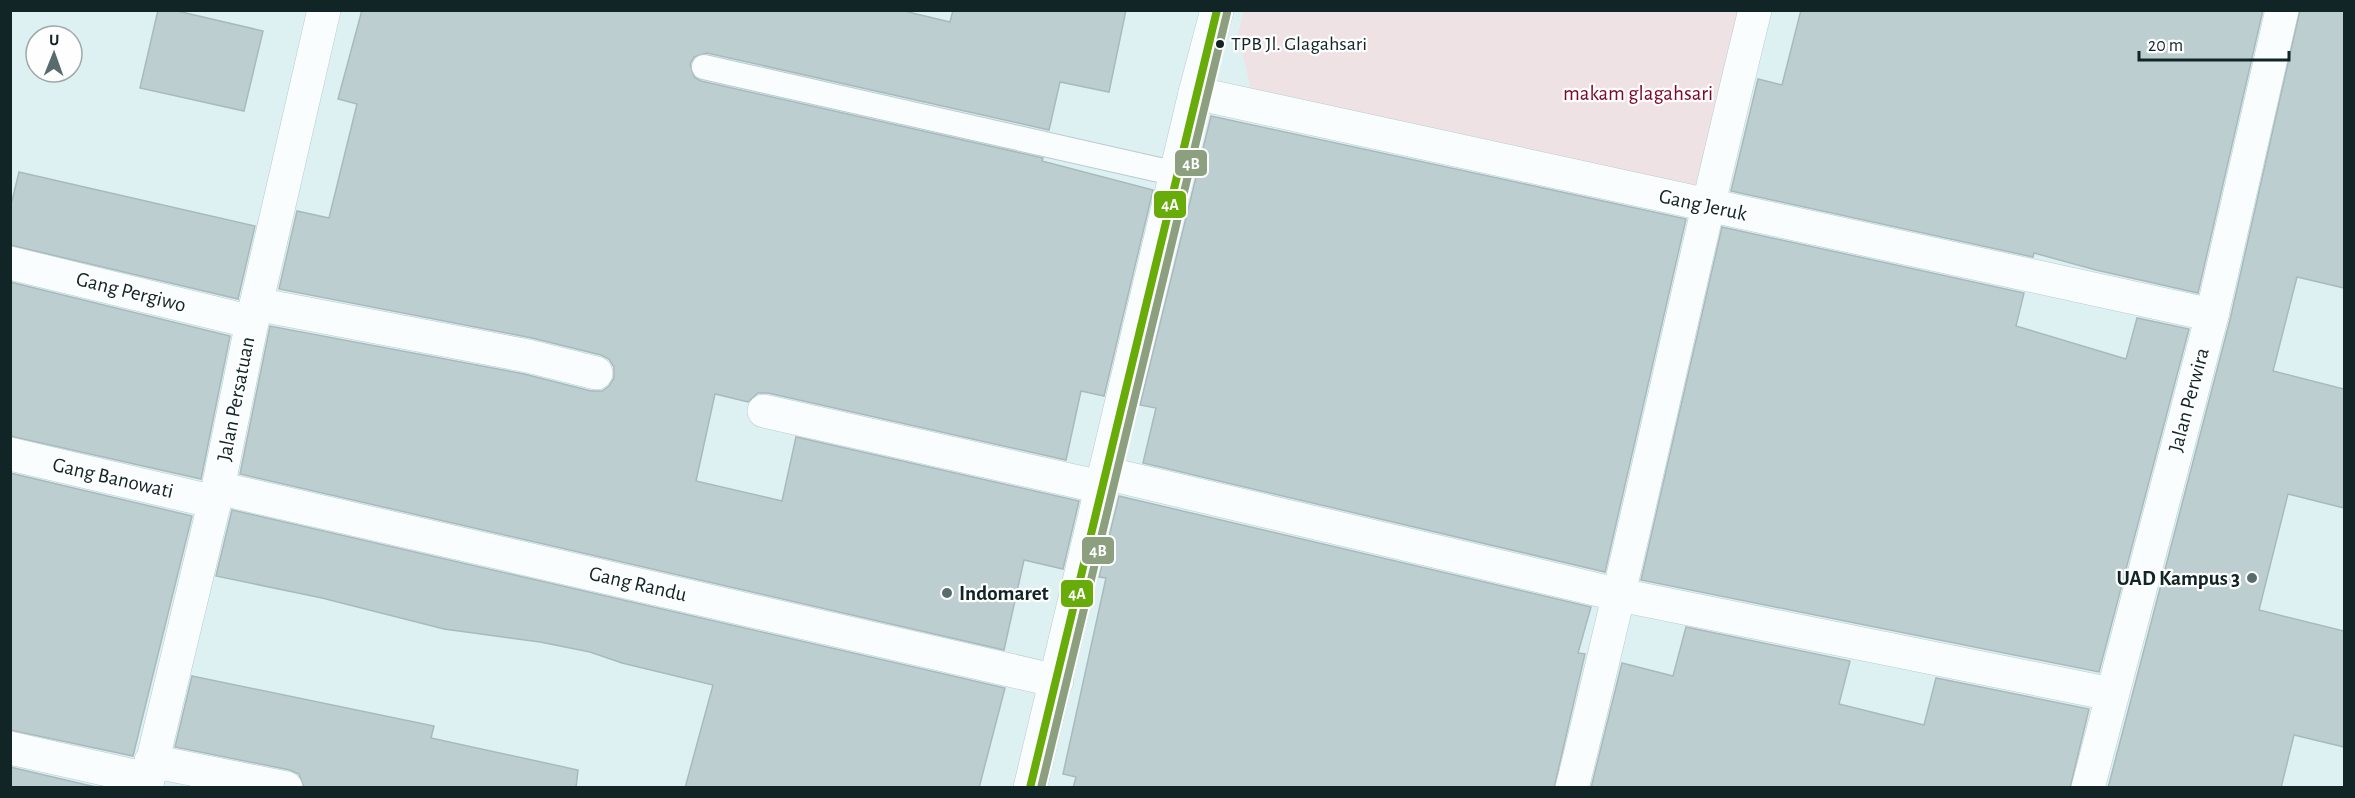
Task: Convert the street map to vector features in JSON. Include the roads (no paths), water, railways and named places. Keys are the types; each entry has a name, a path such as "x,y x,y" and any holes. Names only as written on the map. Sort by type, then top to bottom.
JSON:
{"street":[{"name":"Jalan Persatuan","path":"148,776 216,495 254,313 324,10"},
{"path":"1030,788 1195,93 1217,10"},
{"path":"1572,788 1620,595 1707,206 1755,10"},
{"name":"Jalan Perwira","path":"2088,788 2212,315 2282,10"},
{"name":"Gang Jeruk","path":"1195,93 2212,315"},
{"name":"Gang Pergiwo","path":"10,263 254,313 528,357 596,373"},
{"path":"764,411 1103,480 1620,595 2111,694"},
{"name":"Gang Banowati","path":"10,454 216,495"},
{"name":"Gang Randu","path":"216,495 1057,681"},
{"path":"10,748 148,776 286,788"}],"lane":[{"path":"704,67 1177,174"}],"place":[{"name":"TPB Jl. Glagahsari","path":"1220,44"},
{"name":"UAD Kampus 3","path":"2252,578"},
{"name":"Indomaret","path":"947,593"}],"park label":[{"name":"makam glagahsari","path":"1638,93"}]}
